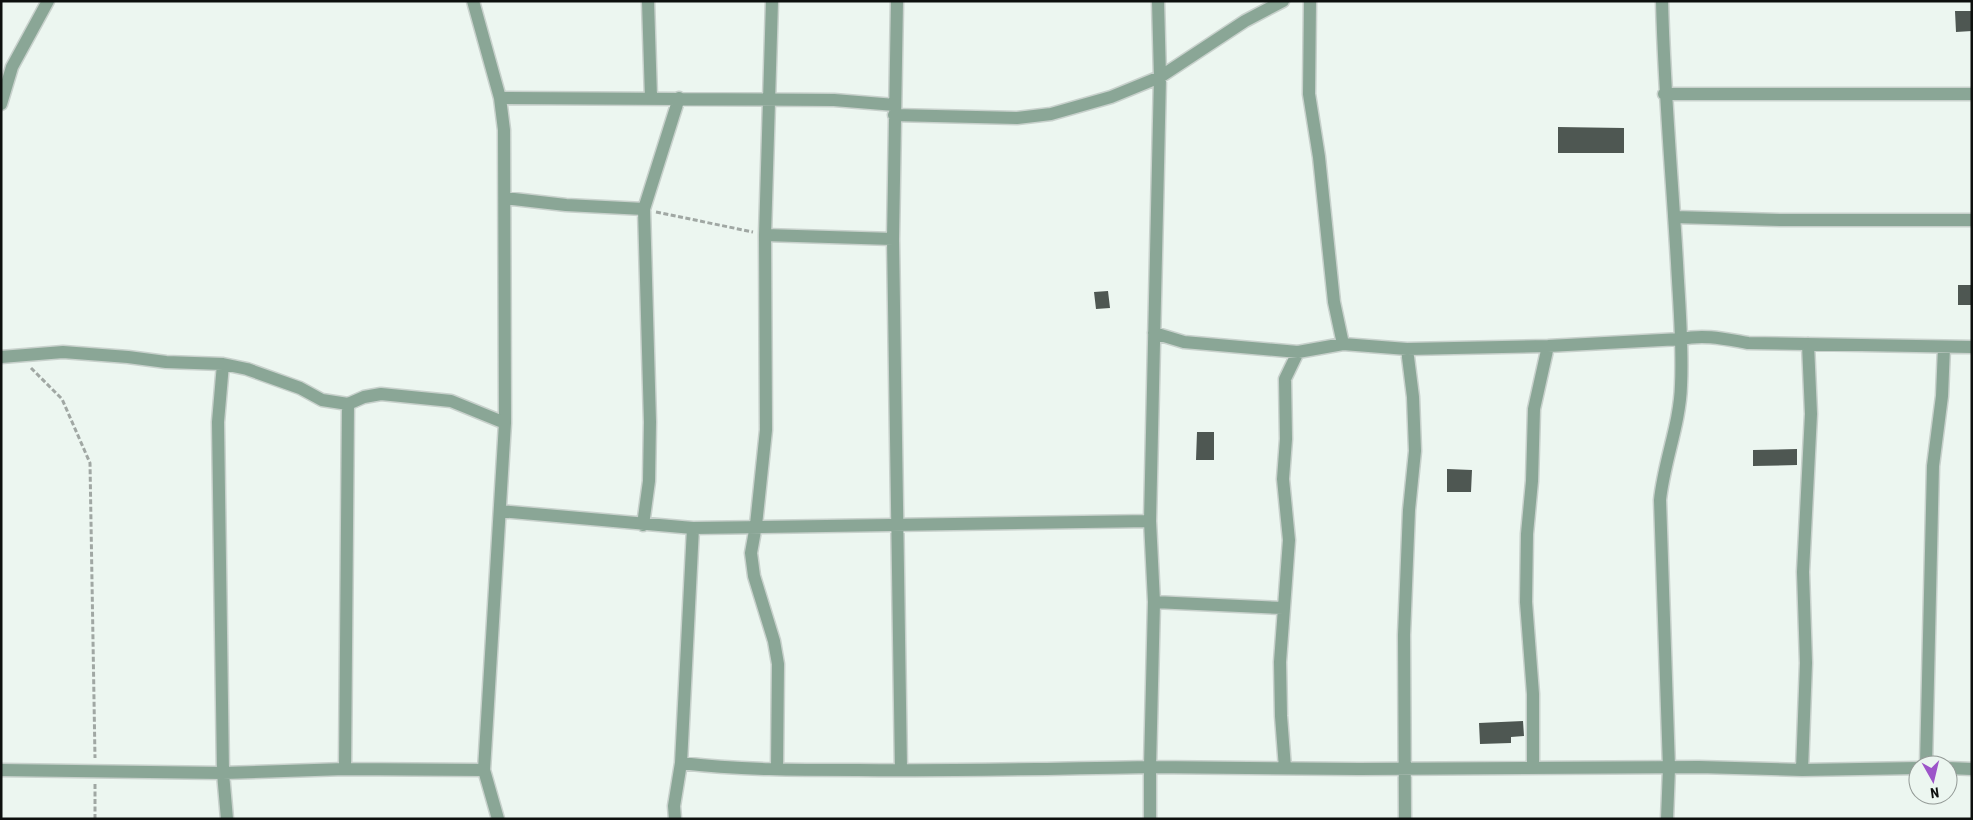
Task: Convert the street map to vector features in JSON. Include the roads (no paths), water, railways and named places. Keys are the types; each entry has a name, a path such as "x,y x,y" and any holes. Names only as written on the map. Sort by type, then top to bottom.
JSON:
{"street":[{"path":"1,104 12,67 48,1"},
{"path":"472,1 500,98 504,130 505,423 484,770 498,819"},
{"path":"648,1 651,98"},
{"path":"772,1 771,100 765,235 766,430 756,525 751,553 754,576 774,641 778,664 776,770"},
{"path":"897,1 893,239 901,770"},
{"path":"1150,819 1154,602 1150,521 1160,77 1158,1"},
{"path":"500,98 834,100 894,110 1017,118 1051,114 1111,96 1160,77 1245,21 1283,1"},
{"path":"1310,1 1309,94 1319,157 1334,302 1343,344"},
{"path":"1662,1 1664,94 1674,217 1682,385 1678,410 1662,475 1660,500 1669,768 1667,819"},
{"path":"1664,94 1972,94"},
{"path":"643,525 649,481 650,422 644,209 679,98"},
{"path":"505,198 644,209"},
{"path":"1674,217 1782,220 1972,220"},
{"path":"765,235 893,239"},
{"path":"1154,333 1184,342 1298,352 1343,344 1407,349 1548,346 1681,339 1698,336 1728,338 1748,343 1972,347"},
{"path":"1802,770 1806,663 1803,572 1811,414 1808,344"},
{"path":"1532,767 1533,694 1526,602 1527,534 1532,481 1534,409 1548,346"},
{"path":"1926,755 1933,466 1942,396 1944,347"},
{"path":"1405,819 1404,635 1415,427 1407,349"},
{"path":"1,357 63,352 166,362 223,364 247,369 300,388 322,400 348,404 364,397 381,394 451,401 505,423"},
{"path":"1285,768 1281,716 1280,662 1289,540 1282,479 1286,439 1285,379 1298,352"},
{"path":"223,364 218,403 223,773 227,819"},
{"path":"345,769 348,404"},
{"path":"500,511 693,528 756,525 1150,521"},
{"path":"675,819 674,806 680,763 693,528"},
{"path":"1154,602 1283,608"},
{"path":"680,763 776,770 1150,767 1405,769 1532,767 1802,770 1908,768"},
{"path":"1958,768 1972,769"},
{"path":"1,770 223,773 345,769 484,770"}]}
